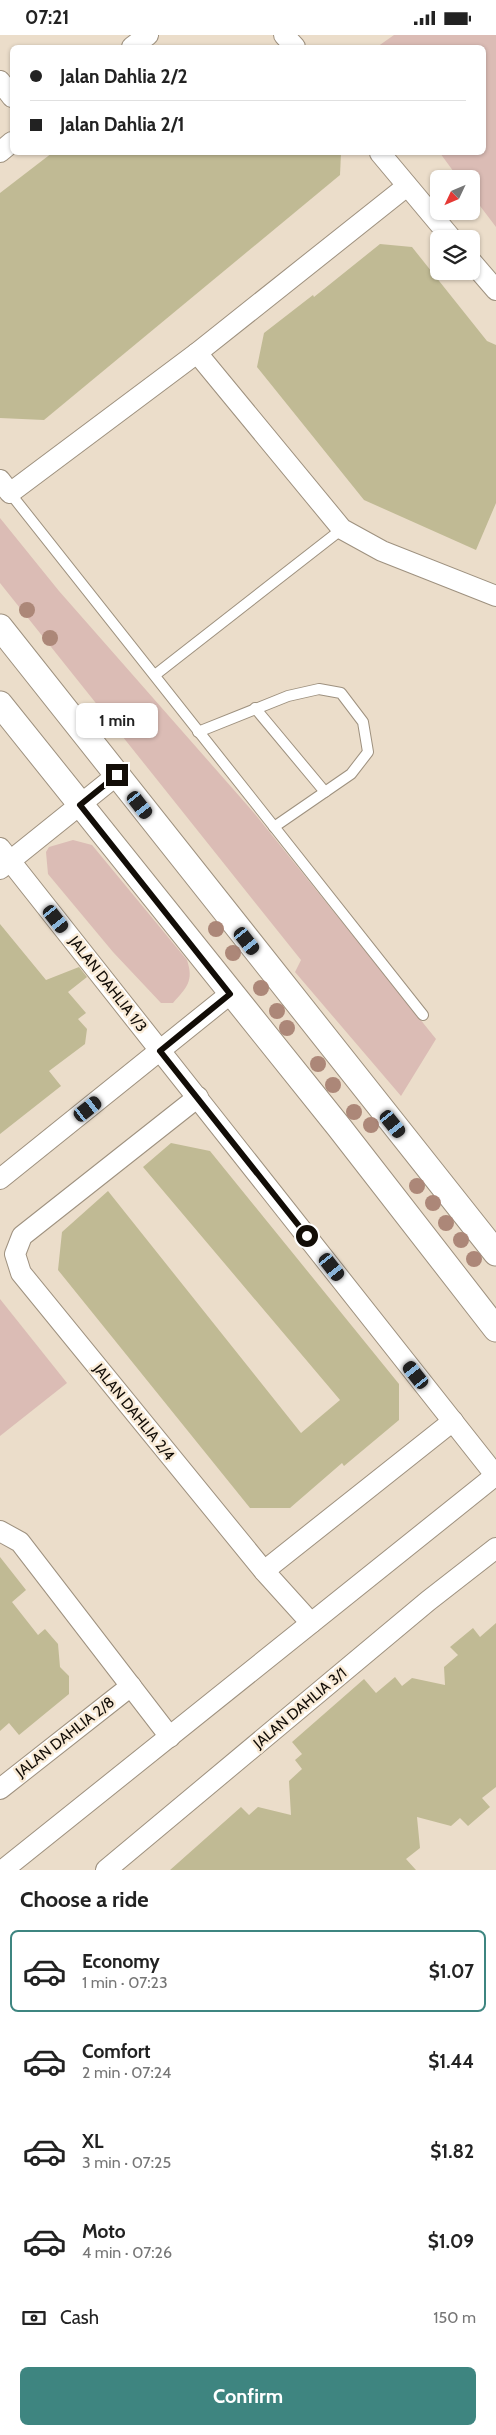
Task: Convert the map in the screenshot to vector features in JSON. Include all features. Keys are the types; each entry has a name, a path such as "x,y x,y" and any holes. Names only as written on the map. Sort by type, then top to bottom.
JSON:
{"street":[{"path":"135,45 148,35"},
{"path":"284,35 293,45"},
{"path":"0,81 10,94"},
{"path":"0,152 10,144"},
{"path":"382,155 444,230"},
{"path":"5,486 197,353 407,186"},
{"path":"480,272 496,291"},
{"path":"197,353 342,529 382,551 496,596"},
{"path":"0,627 496,1253"},
{"path":"0,704 230,994 339,1127 496,1329"},
{"path":"3,859 80,805 117,775"},
{"name":"JALAN DAHLIA 1/3","path":"3,859 198,1097 496,1476"},
{"path":"0,1179 230,994"},
{"name":"JALAN DAHLIA 2/4","path":"198,1097 22,1236 15,1254 21,1273 264,1571 311,1623"},
{"path":"264,1571 453,1421"},
{"path":"3,1870 496,1476"},
{"path":"0,1531 20,1542 170,1737"},
{"name":"JALAN DAHLIA 3/1","path":"106,1870 428,1601 496,1548"},
{"name":"JALAN DAHLIA 2/8","path":"0,1789 131,1686"}],"lane":[{"path":"5,486 423,1015"},
{"path":"155,675 342,529"},
{"path":"198,732 288,696 320,689 341,693 363,722 368,753 351,773 274,827"},
{"path":"255,708 325,792"}],"shaded area":[{"path":"394,35 496,35 496,227 480,206 480,170 452,170 441,155 486,155 486,45 380,45"},
{"path":"0,518 59,591 255,814 436,1039 401,1096 295,972 301,960 0,583"},
{"path":"73,840 92,845 187,960 190,973 188,983 173,1003 161,1003 113,952 48,874 46,852 49,847"},
{"path":"0,1299 67,1383 0,1436"}],"building":[{"path":"49,155 341,155 340,175 44,420 0,418 0,193"},
{"path":"380,244 412,247 430,270 430,280 438,280 487,341 496,345 496,503 476,550 364,500 257,367 264,333 313,295 314,297"},
{"path":"0,924 46,980 79,967 87,977 68,992 86,1013 78,1019 87,1029 85,1044 49,1071 61,1086 0,1134"},
{"path":"171,1143 210,1151 399,1384 399,1420 344,1466 342,1463 290,1508 250,1508 58,1270 62,1232 108,1191 301,1433 340,1400 143,1167"},
{"path":"0,1557 26,1590 12,1602 38,1635 45,1629 58,1644 60,1667 69,1676 69,1694 19,1735 9,1723 0,1731"},
{"path":"496,1623 496,1787 482,1798 490,1807 468,1826 460,1818 451,1826 417,1817 420,1848 406,1859 416,1870 170,1870 241,1807 249,1815 258,1807 291,1815 289,1781 302,1769 295,1760 302,1754 292,1742 364,1679 376,1693 395,1677 402,1686 412,1678 445,1685 444,1667 458,1655 450,1647 473,1628 480,1637"}],"route":[{"path":"117,775 80,805 230,994 160,1051 307,1236"}]}
